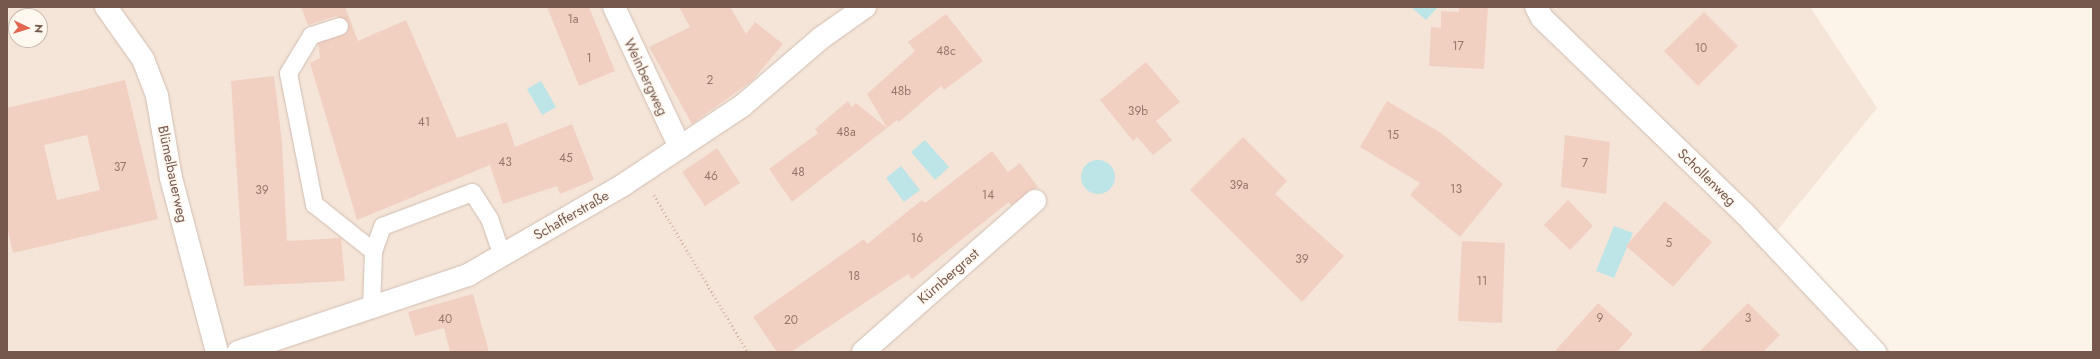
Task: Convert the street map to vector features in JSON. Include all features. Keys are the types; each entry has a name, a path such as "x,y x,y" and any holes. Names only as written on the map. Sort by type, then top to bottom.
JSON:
{"street":[{"name":"Blümelbauerweg","path":"106,7 143,59 157,96 172,178 217,352"},
{"name":"Weinbergweg","path":"614,7 680,147"},
{"name":"Schafferstraße","path":"238,352 437,288 502,255 640,173 742,106 820,38 865,7"},
{"name":"Schollenweg","path":"1536,7 1542,18 1745,214 1875,352"},
{"name":"Kürnbergrast","path":"863,352 1036,201"}],"lane":[{"path":"339,26 311,35 288,73 314,204 373,251"},
{"path":"371,309 373,251 382,226 472,192 489,218 502,255"}],"path":[{"path":"640,173 748,352"}],"shaded area":[{"path":"7,7 1810,7 1877,108 1776,232 1891,352 7,352"}],"water":[{"path":"1411,7 1438,7 1426,20"},
{"path":"541,81 556,107 542,115 527,89"},
{"path":"925,140 949,167 935,180 911,152"},
{"path":"1098,160 1110,165 1115,177 1110,189 1098,194 1086,189 1081,177 1086,165"},
{"path":"901,166 920,190 904,202 886,178"},
{"path":"1614,226 1633,233 1614,278 1596,271"}],"building":[{"path":"301,7 345,7 358,41 406,20 457,138 507,122 515,147 572,124 594,180 560,194 557,186 503,204 490,165 357,220 310,63 320,58 318,43 346,33 349,23 336,16 308,25"},
{"path":"547,7 589,7 615,71 579,86"},
{"path":"679,7 730,7 746,34 755,22 783,44 753,80 692,124 649,47 690,27"},
{"path":"1459,7 1488,7 1484,69 1429,66 1431,27 1441,28 1441,11 1459,12"},
{"path":"1704,12 1738,46 1698,86 1664,51"},
{"path":"946,14 983,61 944,90 941,86 899,122 897,120 887,128 867,94 915,51 908,42"},
{"path":"1146,62 1180,102 1156,121 1172,140 1153,155 1137,137 1133,141 1100,100"},
{"path":"274,76 282,142 287,241 341,238 345,281 244,286 231,81"},
{"path":"125,80 158,219 13,253 7,227 7,108","holes":["87,135 100,190 57,200 44,145"]},
{"path":"848,101 852,107 856,103 887,128 792,202 769,169 818,133 815,129"},
{"path":"1387,101 1441,133 1503,184 1460,237 1410,195 1420,183 1360,147"},
{"path":"1565,135 1610,142 1606,194 1561,187"},
{"path":"1243,137 1287,181 1275,194 1344,256 1302,302 1190,190"},
{"path":"717,148 740,183 705,206 682,172"},
{"path":"992,151 1008,172 1020,163 1038,187 1011,205 1009,202 912,279 908,274 791,352 777,352 753,317 864,239 867,244 922,200 925,203"},
{"path":"1568,200 1593,226 1570,250 1544,225"},
{"path":"1665,201 1712,242 1673,287 1626,246"},
{"path":"1462,241 1505,243 1502,323 1458,321"},
{"path":"473,294 489,352 450,352 444,328 415,336 408,312"},
{"path":"1598,303 1633,334 1617,352 1554,352"},
{"path":"1748,303 1780,335 1763,352 1699,352"}]}
